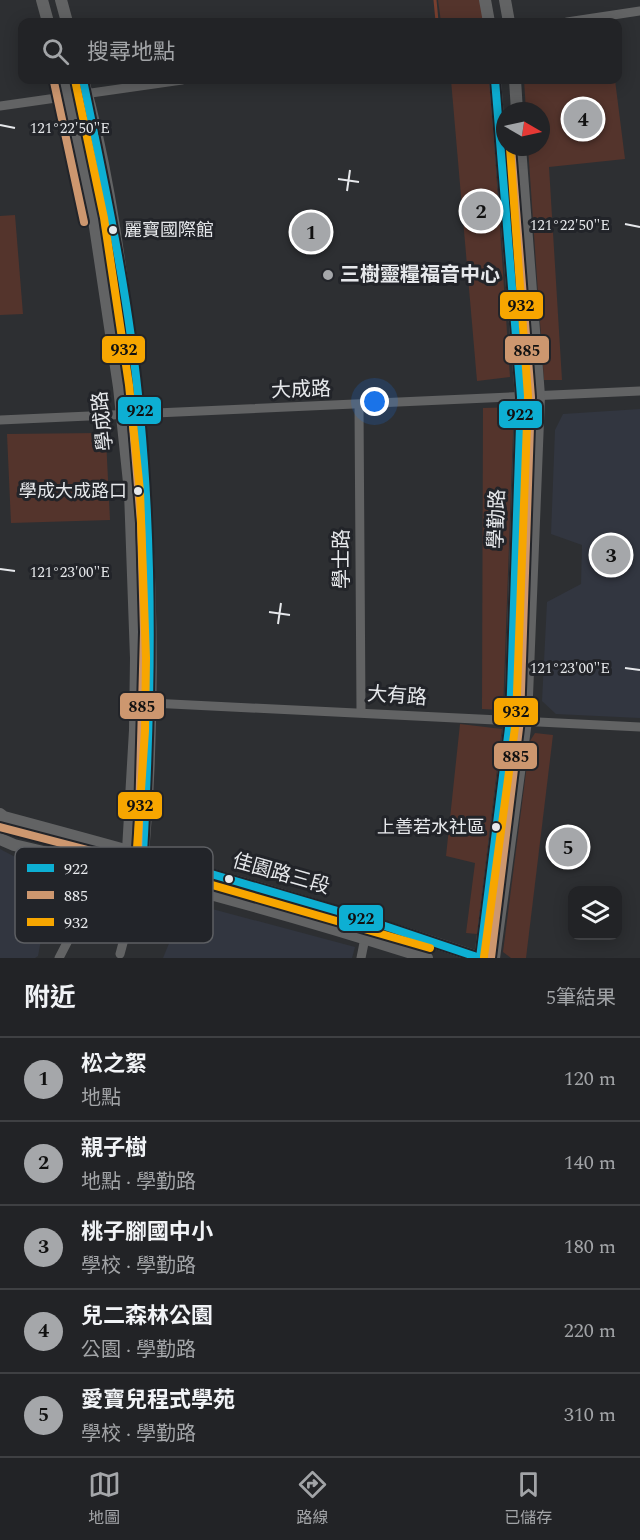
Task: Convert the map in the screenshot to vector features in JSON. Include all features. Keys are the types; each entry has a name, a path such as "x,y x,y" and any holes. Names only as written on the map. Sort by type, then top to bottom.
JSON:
{"street":[{"path":"42,0 47,18"},
{"path":"61,0 66,18"},
{"path":"485,0 488,18"},
{"path":"505,0 508,18"},
{"path":"594,18 640,11"},
{"name":"學成路","path":"65,84 94,220 122,415 130,492 136,658 128,847"},
{"name":"學成路","path":"84,84 118,248 140,413 147,502 151,703 143,847"},
{"path":"0,106 153,84"},
{"name":"學勤路","path":"480,958 510,720 521,397 495,84"},
{"path":"515,84 516,102"},
{"name":"學勤路","path":"494,958 526,722 538,396 521,156"},
{"name":"大成路","path":"0,420 359,406 640,391"},
{"name":"學士路","path":"359,406 361,711"},
{"name":"大有路","path":"151,703 361,711 640,727"},
{"name":"佳園路三段","path":"0,814 117,847"},
{"name":"佳園路三段","path":"0,839 23,847"},
{"name":"佳園路三段","path":"213,875 358,917 480,958"},
{"name":"佳園路三段","path":"213,896 365,938 427,958"},
{"path":"362,958 365,938"},
{"path":"59,958 67,943"},
{"name":"學成路","path":"120,954 123,943"}],"shaded area":[{"path":"438,0 481,0 485,18 440,18"},
{"path":"451,84 490,84 510,377 477,381"},
{"path":"524,84 616,84 625,159 549,167 562,380 544,380 529,156 550,156 550,102 525,102"},
{"path":"15,215 23,314 0,315 0,216"},
{"path":"514,407 503,710 482,709 483,408"},
{"path":"640,409 640,718 556,714 542,701 547,602 581,584 582,545 551,534 555,430 563,414"},
{"path":"100,433 106,439 110,520 11,523 7,434"},
{"path":"460,724 502,729 477,934 466,933 475,863 446,856"},
{"path":"535,733 553,735 526,958 511,958 503,952 530,741"},
{"path":"0,849 15,857 15,943 40,943 38,956 35,958 0,958"},
{"path":"213,909 355,947 352,958 163,958 169,943 213,943"}],"waterway":[{"path":"435,0 437,18"}],"transit line":[{"name":"885","path":"54,84 84,222"},
{"name":"932","path":"76,84 104,218 129,385 140,491 146,658 145,731 137,847"},
{"name":"922","path":"84,84 124,289 140,415 148,525 150,635 143,847"},
{"name":"922","path":"480,958 510,720 521,397 495,84"},
{"name":"932","path":"484,957 516,720 528,396 511,156"},
{"name":"885","path":"491,958 520,720 531,397 512,156"},
{"name":"885","path":"132,414 141,523 144,632 138,847"},
{"name":"885","path":"0,827 76,847"},
{"name":"922","path":"213,875 358,917 480,958"},
{"name":"932","path":"213,885 430,948"}],"place":[{"name":"兒二森林公園","path":"583,119"},
{"name":"親子樹","path":"481,211"},
{"name":"麗寶國際館","path":"113,230"},
{"name":"松之絮","path":"311,232"},
{"name":"三樹靈糧福音中心","path":"328,275"},
{"name":"學成大成路口","path":"138,491"},
{"name":"桃子腳國中小","path":"611,555"},
{"name":"上善若水社區","path":"496,827"},
{"name":"愛寶兒程式學苑","path":"568,847"}]}
